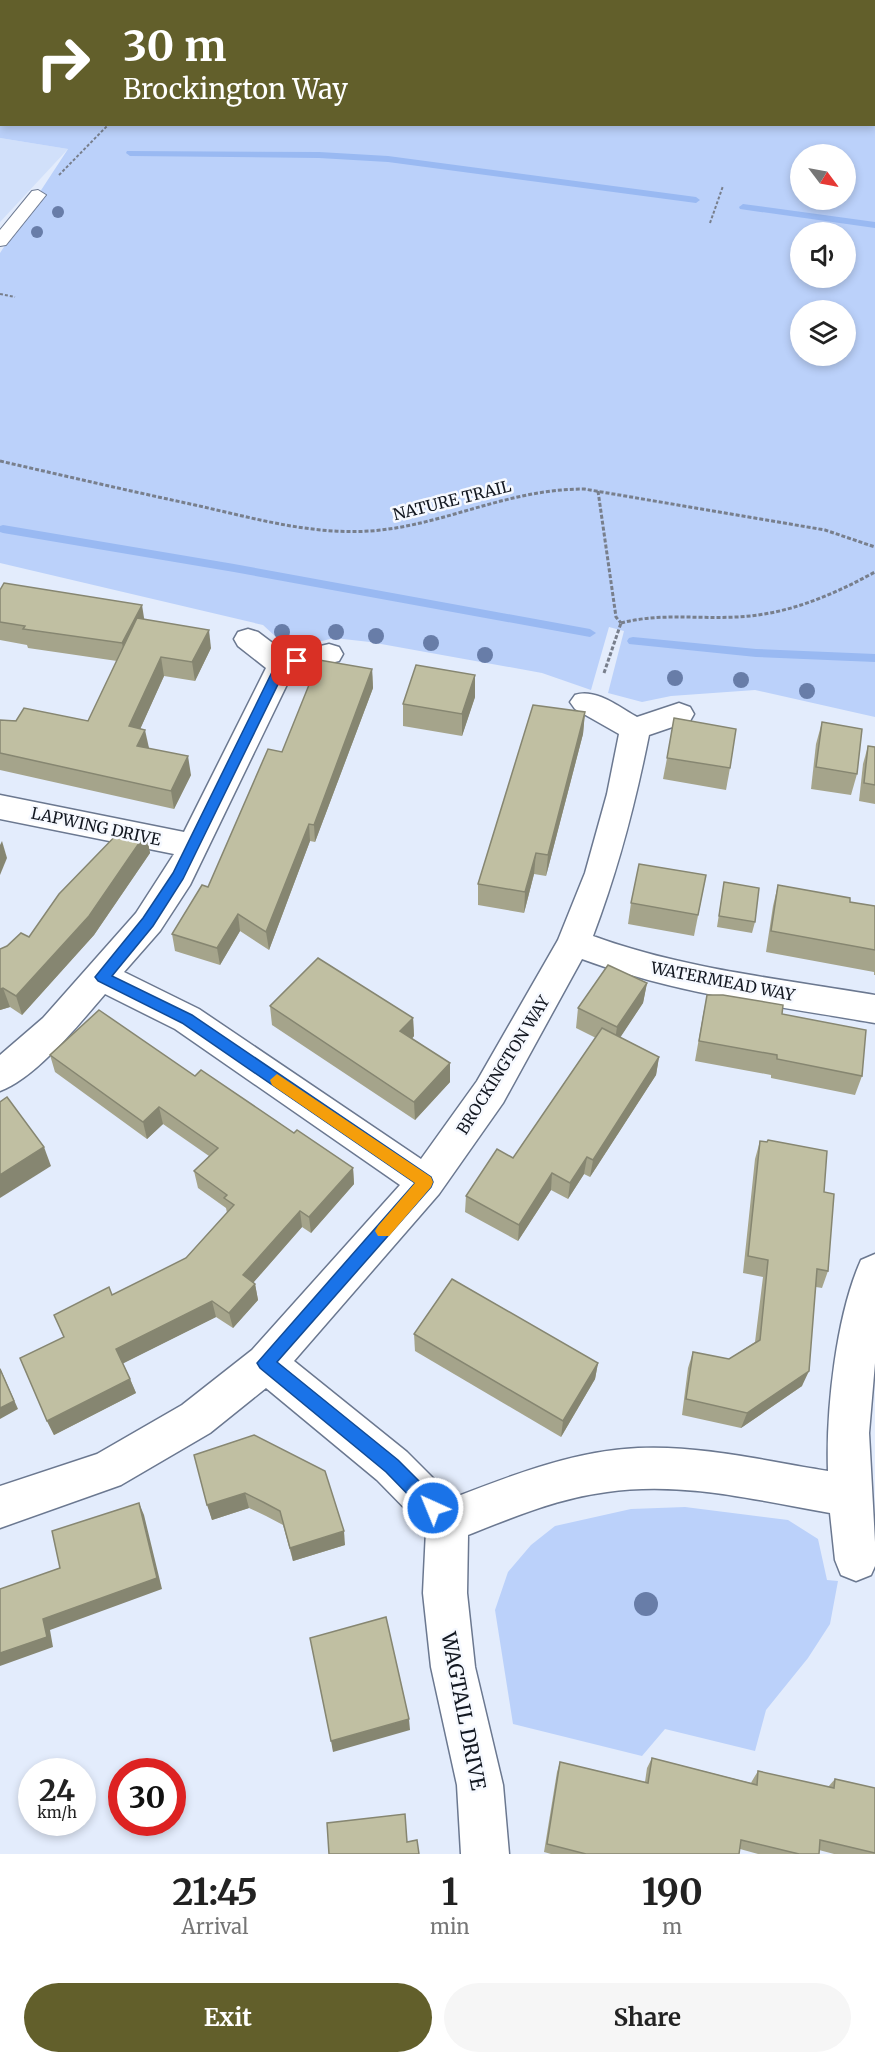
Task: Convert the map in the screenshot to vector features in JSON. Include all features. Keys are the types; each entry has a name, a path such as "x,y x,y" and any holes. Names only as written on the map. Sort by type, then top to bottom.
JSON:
{"street":[{"path":"248,639 282,665"},
{"path":"282,665 329,654"},
{"path":"0,1076 55,1028 148,922 178,876 282,665"},
{"path":"585,702 635,729 679,714"},
{"name":"BROCKINGTON WAY","path":"0,1507 105,1471 153,1446 196,1419 266,1363 426,1182 489,1092 574,943 601,873 622,794 635,729"},
{"name":"LAPWING DRIVE","path":"0,807 192,846"},
{"name":"WATERMEAD WAY","path":"574,943 632,964 682,975 875,1009"},
{"path":"102,977 187,1019 426,1182"},
{"path":"856,1560 848,1495 850,1404 856,1357 875,1272"},
{"path":"266,1363 392,1466 447,1522 518,1494 608,1471 678,1468 848,1495"},
{"name":"WAGTAIL DRIVE","path":"447,1522 445,1593 453,1667 480,1785 485,1854"}],"lane":[{"path":"0,241 38,195"}],"path":[{"path":"38,195 107,126"},
{"path":"710,223 723,186"},
{"path":"0,294 15,297"},
{"name":"NATURE TRAIL","path":"0,461 295,528 370,531 401,527 476,505 556,489 598,491 825,530 875,547"},
{"path":"598,491 616,617 621,623"},
{"path":"621,623 658,616 735,617 776,613 802,607 839,592 875,572"},
{"path":"585,702 598,689 621,623"}],"shaded area":[{"path":"0,126 875,126 875,717 755,690 671,696 642,702 608,693 624,631 609,627 591,690 542,673 370,642 334,638 314,643 293,642 275,636 263,625 0,563 0,253 68,149 0,138"},
{"path":"0,138 68,149 0,222"},
{"path":"685,1507 788,1520 818,1539 827,1580 838,1581 830,1624 808,1658 766,1710 755,1751 665,1729 642,1756 513,1724 495,1610 508,1572 531,1545 555,1526 631,1509"}],"building":[{"path":"4,583 142,605 122,643 23,629 25,626 0,622 0,590"},
{"path":"137,618 209,630 192,662 161,657 129,726 145,730 137,746 188,756 171,791 0,753 0,720 16,721 24,708 88,721"},
{"path":"319,660 372,669 314,825 309,824 266,932 238,914 217,948 172,934 202,885 208,887 268,749 282,752"},
{"path":"416,665 475,675 462,714 403,704"},
{"path":"533,705 585,712 548,855 536,853 525,892 478,884"},
{"path":"674,718 736,729 730,768 667,758"},
{"path":"822,722 862,729 857,774 816,767"},
{"path":"868,746 875,747 875,785 864,783"},
{"path":"124,827 146,833 89,916 16,996 3,988 0,989 0,949 7,946 21,933 29,937 59,894"},
{"path":"639,864 706,875 698,915 631,903"},
{"path":"724,882 759,888 755,922 719,916"},
{"path":"778,885 850,898 850,902 875,906 875,950 771,931"},
{"path":"318,958 413,1018 400,1031 450,1063 414,1102 270,1006"},
{"path":"608,965 647,983 617,1027 578,1008"},
{"path":"707,995 723,995 783,1005 782,1014 866,1030 862,1076 777,1059 777,1055 699,1041"},
{"path":"99,1010 195,1076 201,1070 294,1133 297,1130 353,1168 309,1217 300,1211 243,1275 255,1284 229,1313 212,1301 116,1349 130,1379 47,1421 20,1358 64,1337 54,1315 109,1287 112,1295 186,1258 234,1205 224,1198 227,1195 194,1171 218,1148 159,1107 143,1122 50,1055"},
{"path":"602,1028 659,1057 593,1160 587,1157 570,1183 552,1173 519,1225 466,1196 497,1149 513,1158"},
{"path":"7,1097 44,1147 0,1175 0,1102"},
{"path":"768,1140 827,1151 824,1192 834,1194 828,1271 817,1269 809,1371 747,1413 686,1399 693,1352 729,1359 760,1340 768,1260 748,1256 760,1141 767,1142"},
{"path":"452,1279 598,1363 563,1421 414,1334"},
{"path":"0,1369 14,1401 0,1408"},
{"path":"254,1435 325,1471 344,1531 290,1548 280,1511 263,1502 245,1493 207,1505 194,1455"},
{"path":"139,1503 157,1578 43,1619 47,1637 0,1653 0,1589 60,1568 52,1531"},
{"path":"386,1617 409,1719 331,1741 310,1638"},
{"path":"652,1758 757,1785 758,1771 834,1788 835,1779 875,1788 875,1853 820,1840 819,1854 799,1854 741,1840 739,1854 586,1854 547,1844 560,1762 648,1783"},
{"path":"405,1814 407,1842 417,1840 419,1854 329,1854 327,1823"}],"waterway":[{"path":"130,153 319,155 388,159 696,200"},
{"path":"743,207 875,225"},
{"path":"3,529 234,568 590,633"},
{"path":"633,641 756,653 875,658"}],"slow traffic":[{"path":"277,1080 426,1182 383,1231"}],"route":[{"path":"297,661 282,665 178,876 148,922 102,977 187,1019 426,1182 266,1363 392,1466 433,1508"}]}
